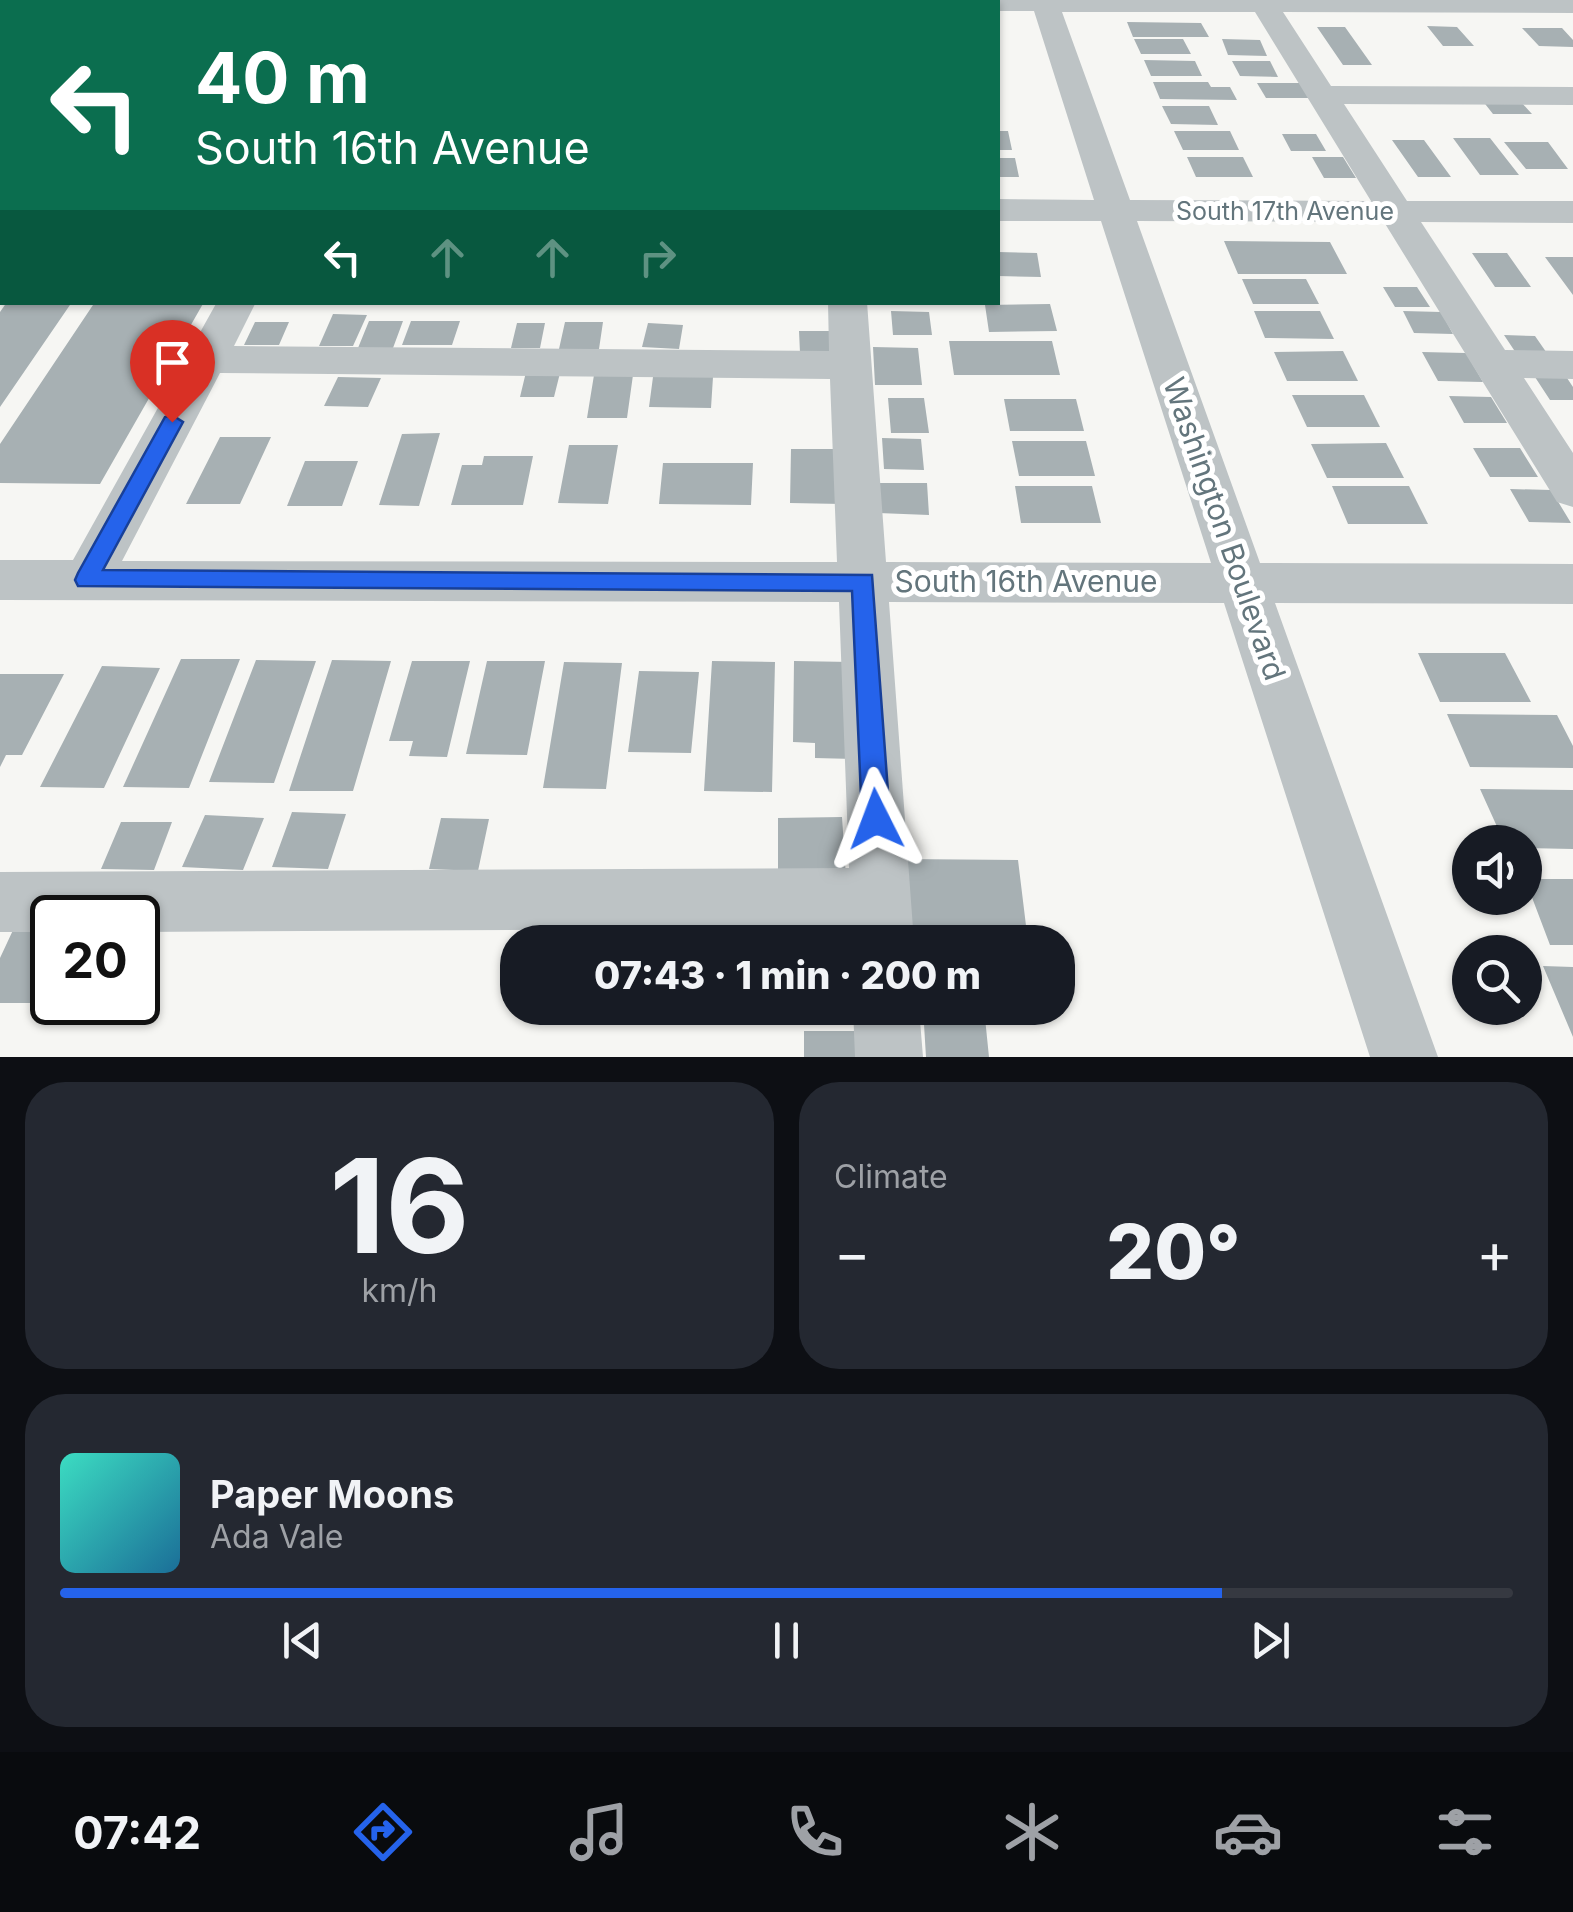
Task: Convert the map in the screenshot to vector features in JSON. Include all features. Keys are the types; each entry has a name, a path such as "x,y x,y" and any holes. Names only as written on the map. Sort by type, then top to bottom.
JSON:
{"street":[{"name":"Washington Boulevard","path":"1045,1 1404,1057"},
{"path":"1262,2 1573,490"},
{"path":"1000,3 1573,4"},
{"path":"1322,95 1573,96"},
{"name":"South 17th Avenue","path":"1000,210 1573,212"},
{"path":"86,580 235,305"},
{"path":"0,902 882,920 847,305"},
{"path":"206,359 851,365"},
{"path":"1492,364 1573,365"},
{"name":"South 16th Avenue","path":"0,580 1573,584"},
{"path":"887,1025 889,1057"}],"building":[{"path":"1127,22 1201,23 1209,37 1133,37"},
{"path":"1427,26 1457,27 1474,46 1443,46"},
{"path":"1317,27 1345,27 1372,65 1343,65"},
{"path":"1522,28 1562,28 1573,40 1573,47 1539,46"},
{"path":"1134,39 1183,39 1191,54 1141,54"},
{"path":"1222,39 1260,40 1267,56 1228,55"},
{"path":"1144,60 1195,61 1202,76 1151,76"},
{"path":"1232,61 1270,61 1278,77 1240,76"},
{"path":"1153,82 1208,82 1211,87 1230,87 1237,100 1160,99"},
{"path":"1257,83 1301,83 1311,98 1266,98"},
{"path":"1482,100 1520,101 1532,114 1493,114"},
{"path":"1162,106 1209,106 1218,125 1171,124"},
{"path":"1000,131 1008,131 1012,150 1000,150"},
{"path":"1174,131 1230,131 1239,150 1183,150"},
{"path":"1282,134 1316,134 1326,151 1291,151"},
{"path":"1453,138 1490,138 1519,175 1480,175"},
{"path":"1392,140 1424,140 1451,177 1418,177"},
{"path":"1504,142 1548,142 1568,169 1526,169"},
{"path":"1187,157 1243,157 1253,177 1196,177"},
{"path":"1312,157 1343,157 1356,178 1324,178"},
{"path":"1000,158 1015,158 1019,177 1000,177"},
{"path":"1224,241 1330,242 1347,274 1238,274"},
{"path":"1000,252 1037,253 1041,277 1000,276"},
{"path":"1472,253 1507,253 1531,287 1495,287"},
{"path":"1545,257 1573,257 1573,295"},
{"path":"1242,279 1306,279 1319,304 1253,304"},
{"path":"1383,287 1417,287 1430,307 1395,307"},
{"path":"1050,304 1057,331 989,332 985,305"},
{"path":"5,305 70,305 0,407 0,312"},
{"path":"93,305 202,305 100,484 0,483 0,444"},
{"path":"891,311 929,312 932,335 893,335"},
{"path":"1254,311 1320,311 1334,339 1265,338"},
{"path":"1403,311 1441,312 1453,334 1414,333"},
{"path":"333,314 367,315 353,346 319,346"},
{"path":"369,321 403,321 393,348 358,348"},
{"path":"411,321 460,321 452,345 402,345"},
{"path":"255,322 289,322 279,345 244,345"},
{"path":"565,322 603,322 599,349 559,349"},
{"path":"517,323 545,323 540,348 511,348"},
{"path":"648,323 683,325 679,349 642,347"},
{"path":"799,331 833,331 834,353 800,353"},
{"path":"1504,335 1535,336 1551,359 1520,359"},
{"path":"949,341 1052,341 1060,375 954,375"},
{"path":"873,347 918,348 922,385 875,385"},
{"path":"1343,351 1358,381 1287,381 1274,352"},
{"path":"1422,352 1466,353 1483,382 1438,381"},
{"path":"526,372 560,373 554,397 520,397"},
{"path":"1533,374 1565,375 1573,387 1573,400 1550,400"},
{"path":"594,375 633,375 627,418 587,418"},
{"path":"338,377 381,378 368,407 324,406"},
{"path":"653,377 713,377 711,408 649,407"},
{"path":"1292,395 1364,395 1380,427 1307,427"},
{"path":"1449,396 1491,397 1507,423 1464,423"},
{"path":"888,398 924,398 929,433 891,433"},
{"path":"1004,399 1076,399 1084,431 1010,431"},
{"path":"440,433 419,506 379,505 402,434"},
{"path":"220,437 271,437 240,504 186,504"},
{"path":"882,438 921,439 924,470 884,469"},
{"path":"1012,441 1086,441 1095,476 1019,476"},
{"path":"1386,443 1404,478 1327,478 1311,444"},
{"path":"569,445 618,445 608,504 558,503"},
{"path":"1473,448 1520,448 1538,477 1490,477"},
{"path":"791,449 841,449 842,504 790,503"},
{"path":"484,456 533,456 523,505 451,505 462,465 482,465"},
{"path":"305,461 358,461 342,506 287,506"},
{"path":"663,463 753,463 751,505 659,504"},
{"path":"877,483 927,483 929,515 878,513"},
{"path":"1015,486 1092,486 1101,523 1021,523"},
{"path":"1332,486 1409,486 1428,524 1348,524"},
{"path":"1510,489 1551,490 1571,523 1529,522"},
{"path":"1418,653 1505,653 1531,702 1440,702"},
{"path":"181,659 240,659 189,788 123,787"},
{"path":"256,660 316,661 274,783 209,782"},
{"path":"332,660 391,661 353,791 289,791"},
{"path":"412,661 470,661 447,757 409,756 413,741 389,741"},
{"path":"487,661 545,661 527,755 466,754"},
{"path":"712,661 775,662 772,792 704,791"},
{"path":"794,661 851,662 854,759 815,758 815,743 793,742"},
{"path":"564,662 622,663 606,789 543,788"},
{"path":"102,666 160,668 104,788 40,787"},
{"path":"639,671 699,672 691,753 628,752"},
{"path":"0,674 64,674 22,755 6,755 0,767"},
{"path":"1447,714 1557,715 1573,746 1573,768 1470,767"},
{"path":"1480,789 1573,790 1573,849 1542,848 1542,825 1496,825"},
{"path":"292,812 346,814 328,869 272,867"},
{"path":"205,815 264,818 243,870 182,867"},
{"path":"842,817 846,877 778,878 778,818"},
{"path":"441,818 489,819 478,871 429,869"},
{"path":"121,822 172,822 154,870 101,869"},
{"path":"903,859 1018,860 1026,925 907,925"},
{"path":"1542,879 1573,879 1573,945 1550,945 1539,915 1542,915"},
{"path":"14,928 30,928 30,1003 0,1003 0,958"},
{"path":"1543,966 1573,967 1573,1037"},
{"path":"924,1025 986,1025 989,1057 926,1057"},
{"path":"804,1031 860,1031 861,1057 804,1057"}],"route":[{"path":"172,422 86,580 863,582 876,819"}]}
